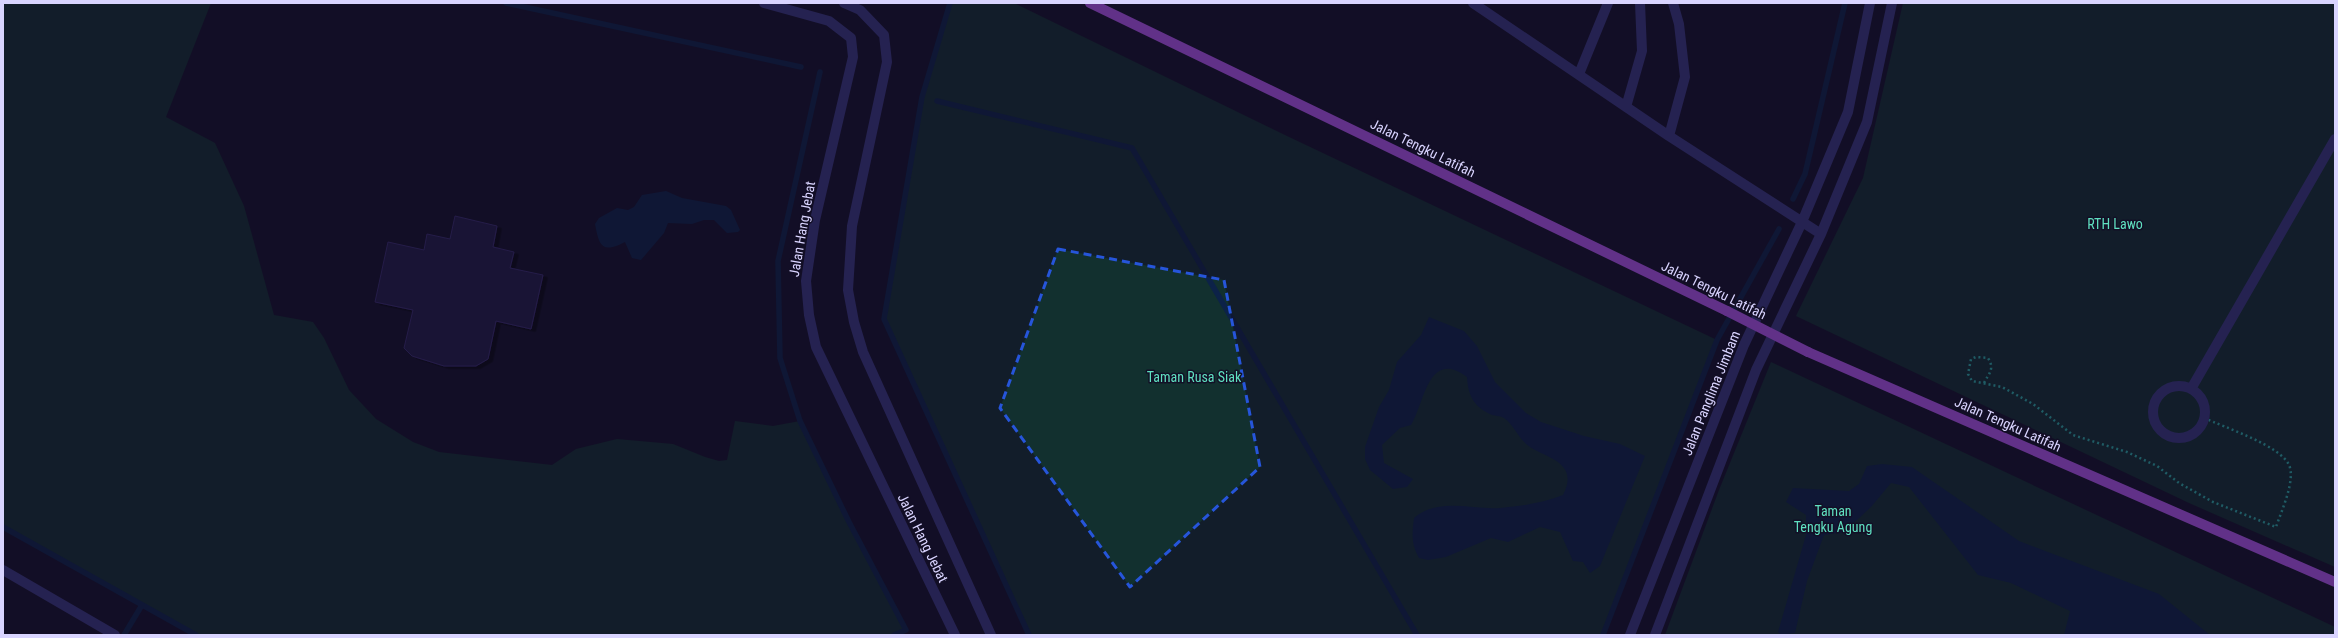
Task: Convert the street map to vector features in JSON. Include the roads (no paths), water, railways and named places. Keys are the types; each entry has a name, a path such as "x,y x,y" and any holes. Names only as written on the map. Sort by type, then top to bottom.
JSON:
{"main road":[{"name":"Jalan Tengku Latifah","path":"1090,3 1808,352 2335,582"}],"street":[{"name":"Jalan Hang Jebat","path":"764,3 829,21 851,38 853,57 815,220 806,282 809,315 816,347 954,635"},
{"name":"Jalan Hang Jebat","path":"844,3 860,10 884,35 887,62 852,226 848,290 854,322 864,352 991,635"},
{"path":"1473,3 1669,136 1821,234"},
{"path":"1579,74 1608,3"},
{"path":"1626,107 1642,51 1640,3"},
{"path":"1669,136 1685,77 1680,24 1673,3"},
{"name":"Jalan Panglima Jimbam","path":"1630,635 1744,345 1802,222 1848,112 1870,3"},
{"path":"1655,635 1756,370 1821,234 1867,122 1892,3"},
{"path":"2191,389 2335,140"},
{"path":"2174,386 2191,389 2202,401 2204,418 2196,432 2180,439 2164,434 2154,420 2154,403 2162,392 2174,386"},
{"path":"3,570 115,635"}],"water":[{"path":"666,191 682,198 726,206 731,210 740,230 738,232 727,233 714,220 704,220 692,224 668,223 664,233 641,260 632,258 625,242 611,247 603,246 600,243 595,224 599,218 617,208 628,210 634,207 642,195"},
{"path":"1429,317 1464,331 1477,346 1495,382 1526,413 1541,422 1584,436 1620,444 1645,456 1600,566 1590,573 1583,562 1573,561 1560,532 1540,527 1508,542 1491,538 1446,557 1428,560 1419,558 1413,543 1413,524 1414,518 1423,512 1444,506 1500,508 1532,504 1563,495 1567,483 1567,474 1563,467 1526,444 1504,418 1486,412 1476,404 1469,390 1467,377 1454,370 1444,369 1436,373 1430,382 1411,425 1400,428 1382,445 1384,463 1413,479 1407,487 1393,489 1370,470 1365,459 1365,447 1379,407 1389,390 1397,362 1421,335"},
{"path":"1882,464 1912,467 2019,541 2159,594 2210,635 2064,635 2070,611 2011,583 1978,575 1909,487 1891,483 1871,507 1844,532 1824,535 1807,581 1795,633 1781,635 1778,632 1806,535 1806,515 1786,502 1793,488 1849,491 1859,484 1867,466"}],"waterway":[{"path":"506,3 801,67"},
{"path":"950,3 922,97 884,319 1029,635"},
{"path":"1793,199 1805,174 1845,3"},
{"path":"820,72 778,261 780,358 800,421 849,522 906,630 894,635"},
{"path":"937,101 1132,148 1417,635"},
{"path":"1603,635 1717,340 1779,229"},
{"path":"3,527 196,635"},
{"path":"124,635 142,605"}],"park label":[{"name":"RTH Lawo","path":"2115,224"},
{"name":"Taman Rusa Siak","path":"1194,377"},
{"name":"Taman Tengku Agung","path":"1833,520"}]}
